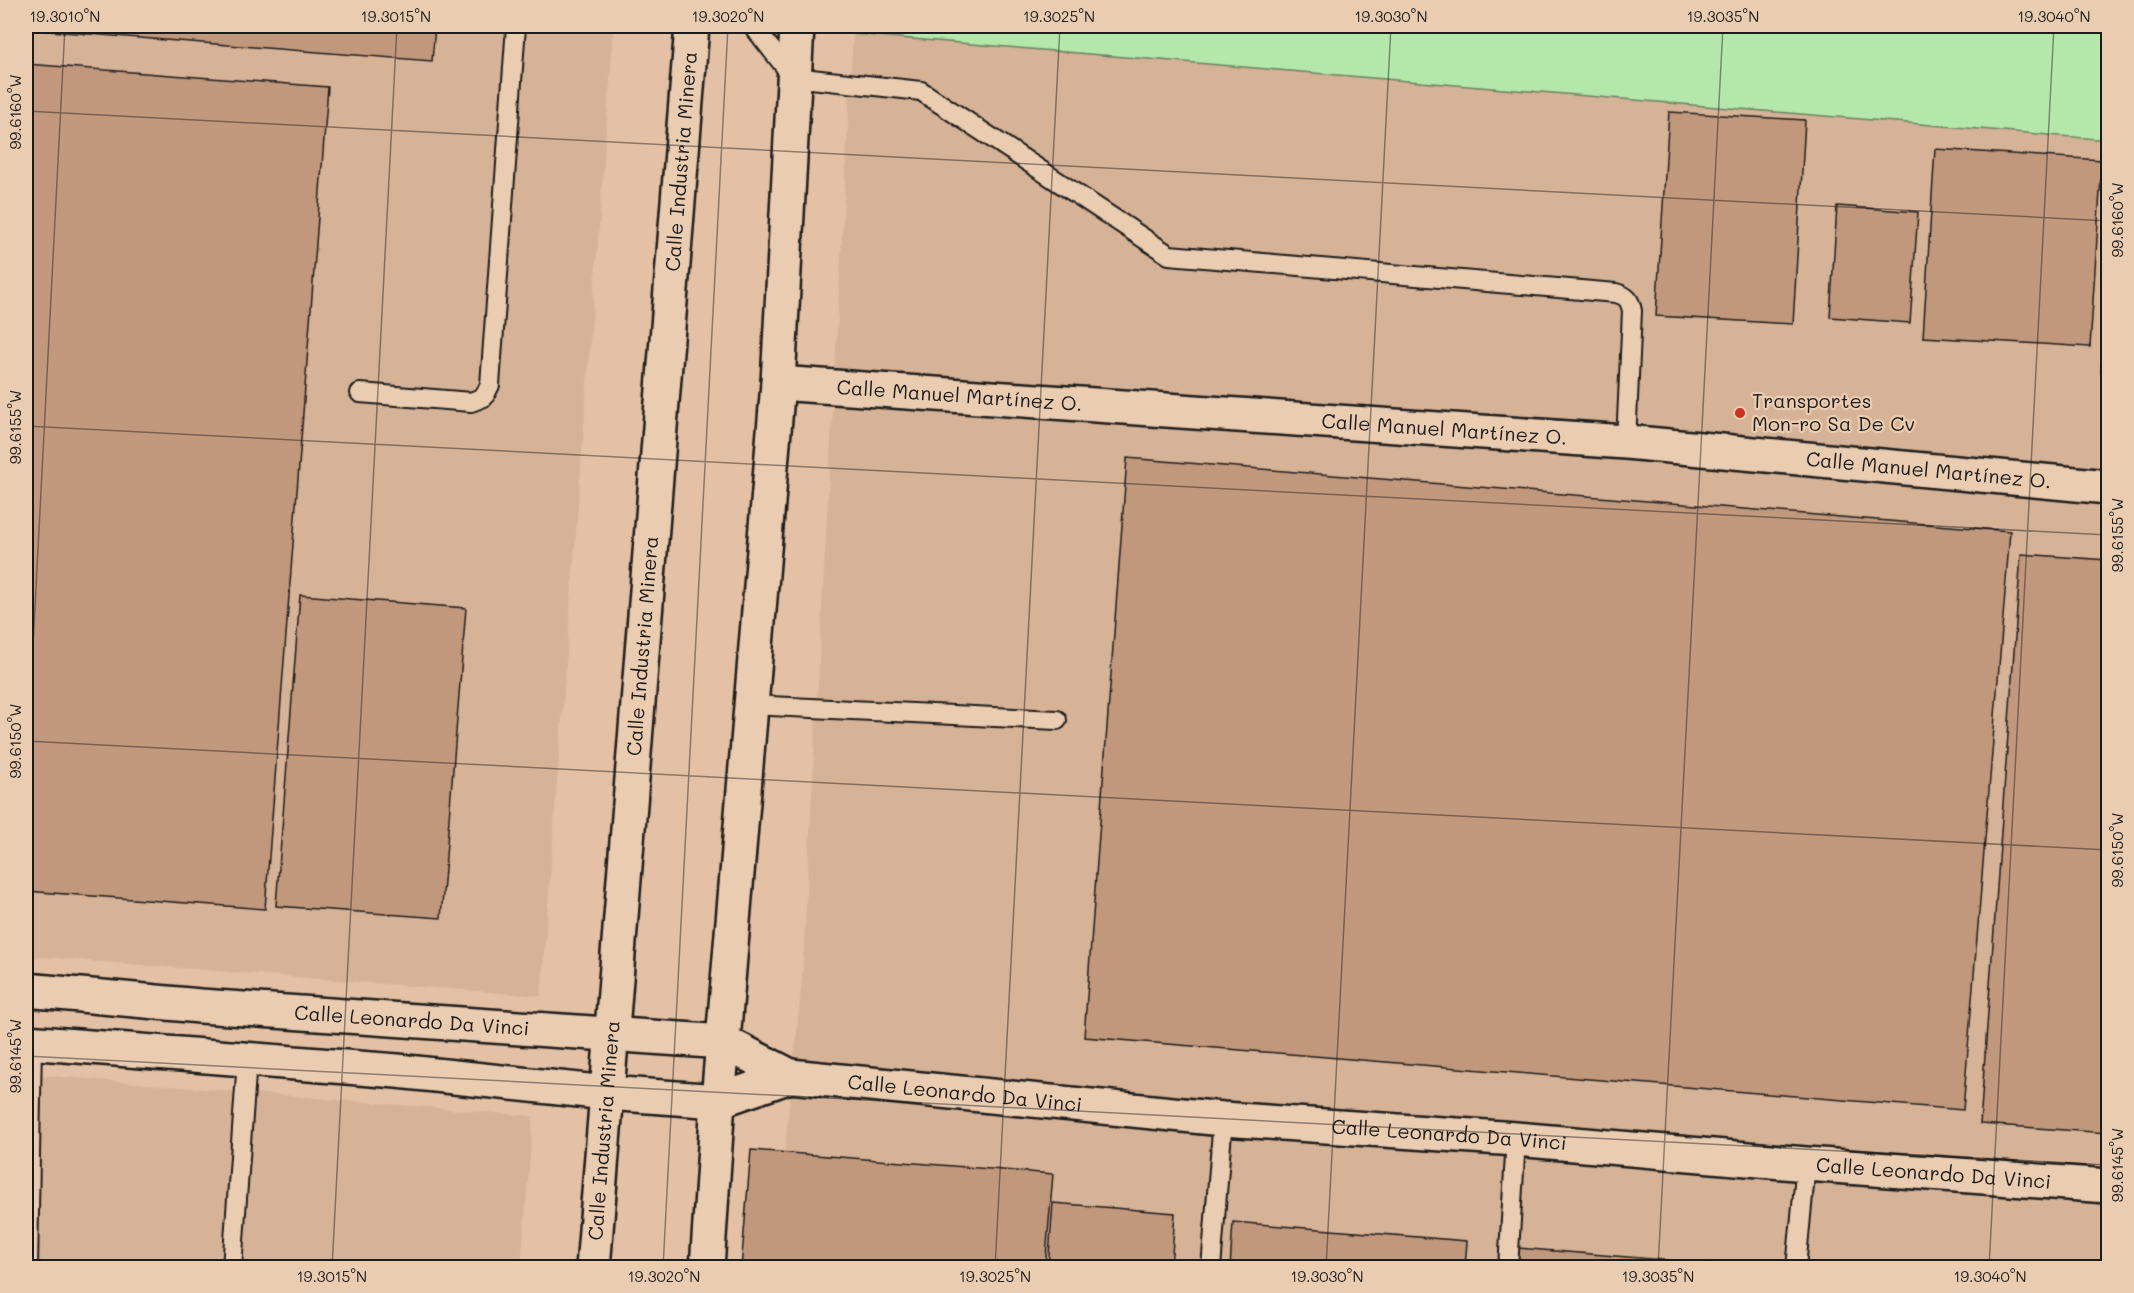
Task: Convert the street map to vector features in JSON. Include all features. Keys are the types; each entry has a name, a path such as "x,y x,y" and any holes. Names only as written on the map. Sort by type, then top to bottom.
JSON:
{"main road":[{"name":"Calle Industria Minera","path":"593,1268 692,26"},
{"path":"707,1268 718,1101 778,383 797,26"},
{"name":"Calle Manuel Martínez O.","path":"778,383 1626,442 2109,486"},
{"name":"Calle Leonardo Da Vinci","path":"26,990 200,1006 724,1042 790,1076 1223,1119 1516,1139 1806,1164 2109,1186"},
{"name":"Calle Leonardo Da Vinci","path":"29,1042 397,1071 607,1093 718,1101 790,1076"}],"lane":[{"path":"360,393 471,402 484,397 490,385 516,26"},
{"path":"753,26 793,77 921,91 1169,255 1616,293 1625,296 1631,303 1632,311 1626,442"},
{"path":"751,705 1057,720"},
{"path":"28,1268 29,1042"},
{"path":"232,1268 247,1060"},
{"path":"1211,1268 1223,1119"},
{"path":"1508,1268 1516,1139"},
{"path":"1796,1268 1806,1164"}],"shaded area":[{"path":"26,26 614,26 541,996 26,956"},
{"path":"853,34 2108,140 2108,1267 773,1268 802,980"},
{"path":"26,1074 533,1116 521,1267 26,1267"}],"green space":[{"path":"854,26 2108,26 2108,140 853,34"}],"building":[{"path":"26,26 435,26 432,61 26,29"},
{"path":"26,64 328,87 265,909 26,891"},
{"path":"1669,112 1805,120 1793,324 1656,316"},
{"path":"1935,149 2102,160 2090,347 1923,337"},
{"path":"1837,206 1918,212 1910,323 1830,317"},
{"path":"2108,284 2108,372 2101,372"},
{"path":"1127,458 2010,531 1963,1110 1084,1037"},
{"path":"2021,554 2108,560 2108,1133 1980,1124"},
{"path":"300,595 466,608 441,918 276,906"},
{"path":"751,1150 1053,1174 1045,1268 741,1268"},
{"path":"1053,1203 1175,1213 1171,1268 1048,1268"},
{"path":"1233,1222 1467,1241 1465,1268 1230,1268"},
{"path":"1518,1248 1761,1268 1517,1268"}],"place":[{"name":"Transportes Mon-ro Sa De Cv","path":"1740,413"}]}
